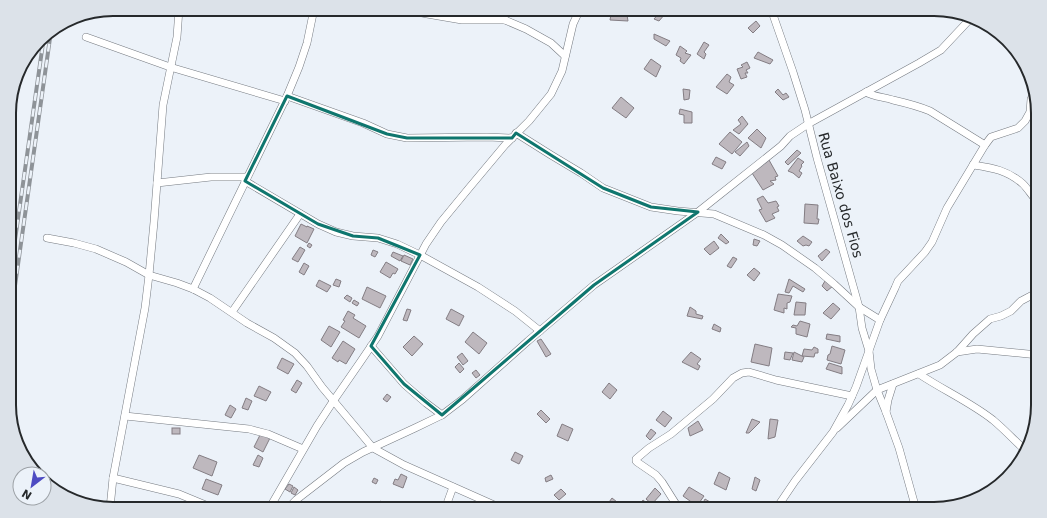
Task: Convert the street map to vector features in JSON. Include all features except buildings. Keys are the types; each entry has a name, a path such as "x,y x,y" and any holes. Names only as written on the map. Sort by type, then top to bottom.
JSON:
{"street":[{"path":"111,502 113,478 145,308 157,183 162,105 177,37 178,16"},
{"path":"193,289 286,98 307,44 313,16"},
{"path":"439,16 462,20 505,20"},
{"path":"498,16 526,29 551,44 566,56"},
{"path":"273,502 303,449 334,400 378,336 426,244 441,222 551,94 562,71 573,24 577,16"},
{"name":"Rua Baixo dos Fios","path":"773,16 805,110 816,158 859,307 862,328 869,351 871,369 877,390 886,412"},
{"path":"294,502 344,463 442,415 463,399 594,285 698,212 781,146 790,136 808,124 941,50 968,22"},
{"path":"86,37 170,67 286,98 363,123 387,134 407,138 514,136 582,172 602,188 651,207 714,214 764,235 782,245 823,274 859,307 880,320"},
{"path":"866,92 869,95 893,100 930,111 985,145"},
{"path":"833,432 856,387 880,320 898,281 920,258 932,242 947,208 991,137 1018,128 1025,121 1030,112 1030,106"},
{"path":"973,165 996,168 1004,171 1024,185 1031,194"},
{"path":"157,183 211,177 246,179 300,214 336,232 354,236 378,238 397,244 420,255 478,287 515,311 540,331"},
{"path":"232,312 300,214"},
{"path":"47,238 96,249 126,262 149,275 193,289 210,298 295,353 308,366 322,387 373,448 404,465 487,502"},
{"path":"780,502 794,481 833,432 877,390 940,365 957,352 973,334 990,319 1011,311 1021,301 1031,296"},
{"path":"371,346 404,384 442,415"},
{"path":"957,352 977,349 1031,354"},
{"path":"675,502 656,475 637,462 636,459 671,434 713,399 731,380 738,375 749,372 776,380 852,396"},
{"path":"919,374 970,404 993,420 1021,447"},
{"path":"894,384 888,400 886,412 899,448 914,502"},
{"path":"125,416 249,429 268,434 303,449"},
{"path":"113,478 179,494 198,502"},
{"path":"448,502 453,487"}],"highlighted area":[{"path":"287,96 387,134 407,138 512,138 516,133 603,188 651,207 698,212 594,285 442,415 404,384 371,346 420,255 378,238 353,236 318,224 245,181"}],"railway":[{"path":"16,279 50,39"},
{"path":"16,233 43,46"}]}
